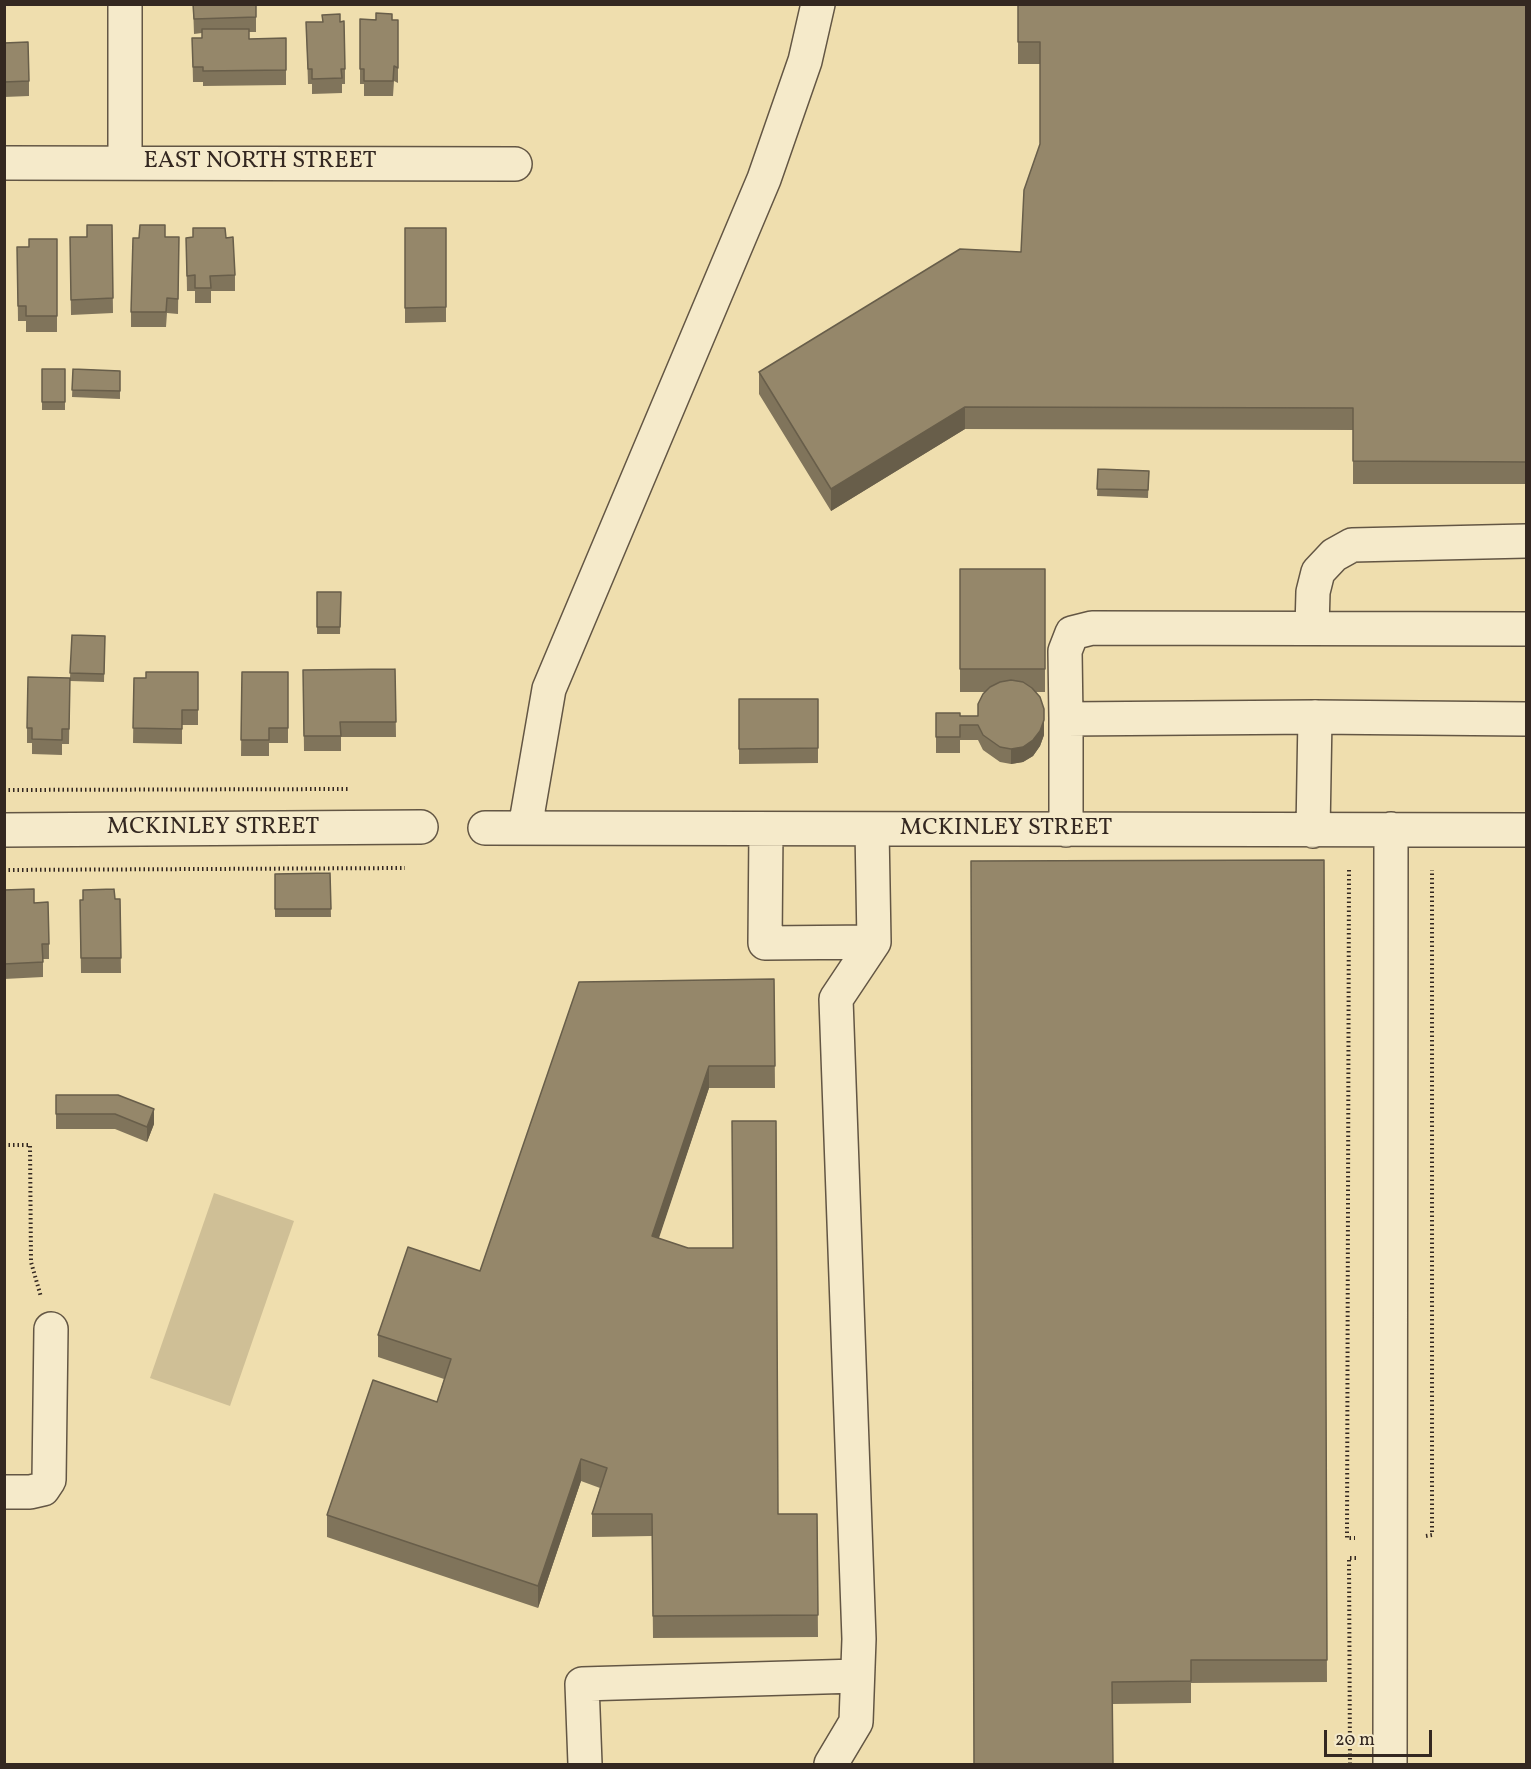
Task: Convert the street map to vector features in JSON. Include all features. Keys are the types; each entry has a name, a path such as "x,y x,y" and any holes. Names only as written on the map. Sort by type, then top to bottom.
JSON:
{"street":[{"path":"124,4 125,163"},
{"path":"525,828 549,689 764,179 805,61 818,4"},
{"name":"EAST NORTH STREET","path":"4,163 515,164"},
{"path":"1312,628 1313,592 1318,572 1334,555 1353,545 1527,542"},
{"path":"1066,830 1065,651 1072,633 1092,628 1527,629"},
{"path":"1313,831 1315,717"},
{"path":"1066,719 1527,718"},
{"name":"MCKINLEY STREET","path":"4,830 421,827"},
{"name":"MCKINLEY STREET","path":"485,828 1527,830"},
{"path":"766,828 765,943 874,942"},
{"path":"831,1764 856,1722 859,1627 836,999 874,942 872,829"},
{"path":"1390,1764 1391,829"},
{"path":"4,1492 30,1492 43,1489 49,1480 51,1329"},
{"path":"585,1764 582,1684 857,1676"}],"path":[{"path":"4,790 348,789"},
{"path":"4,870 405,868"},
{"path":"1349,870 1347,1538 1432,1535 1432,870"},
{"path":"4,1145 30,1144 31,1262 51,1329"}],"shaded area":[{"path":"214,1193 294,1221 230,1406 150,1378"}],"building":[{"path":"193,4 256,5 256,17 194,19"},
{"path":"1018,4 1527,4 1527,462 1353,461 1353,408 965,407 831,489 759,372 960,249 1021,252 1024,190 1040,144 1040,42 1018,42"},
{"path":"376,13 392,14 392,20 398,20 398,68 394,66 393,81 364,81 364,69 360,69 360,19 376,20"},
{"path":"340,14 340,22 344,21 345,69 341,69 342,78 312,79 312,69 308,69 306,22 323,22 322,15"},
{"path":"202,29 249,29 249,39 286,38 286,70 203,71 203,67 193,67 192,38 202,38"},
{"path":"28,42 29,81 4,82 4,43"},
{"path":"87,225 112,225 113,298 71,300 70,237 87,237"},
{"path":"140,225 165,225 165,237 179,237 178,299 167,298 166,312 131,312 133,238 139,238"},
{"path":"193,228 225,228 226,238 233,237 235,275 210,276 211,288 195,288 195,275 187,276 186,238 193,237"},
{"path":"405,228 446,228 446,307 405,308"},
{"path":"29,239 57,239 57,316 26,316 26,306 18,306 17,247 29,247"},
{"path":"42,369 65,369 65,402 42,402"},
{"path":"73,369 120,371 120,391 72,390"},
{"path":"1098,469 1149,471 1148,490 1097,489"},
{"path":"960,569 1045,569 1045,669 960,669"},
{"path":"317,592 341,592 340,627 317,627"},
{"path":"72,635 105,636 104,674 70,673"},
{"path":"395,669 396,722 340,722 341,736 304,736 303,670"},
{"path":"146,672 198,672 198,710 182,710 182,729 133,728 134,678 146,678"},
{"path":"242,672 288,672 288,728 269,728 269,740 241,740"},
{"path":"28,677 70,678 69,729 62,729 62,740 32,739 32,728 27,728"},
{"path":"1011,680 1023,682 1040,697 1044,709 1044,720 1033,740 1023,747 1011,749 1000,747 983,735 978,725 960,725 960,737 936,737 936,713 978,716 978,704 983,694 1000,682"},
{"path":"739,699 818,699 818,748 739,749"},
{"path":"1324,860 1327,1660 1191,1660 1191,1681 1112,1682 1113,1764 974,1764 971,861"},
{"path":"330,873 331,909 275,909 275,874"},
{"path":"34,889 34,903 48,902 49,944 42,944 43,962 4,964 4,890"},
{"path":"114,889 115,899 120,899 121,958 81,958 80,900 83,900 83,890"},
{"path":"774,979 775,1066 709,1066 652,1236 688,1248 733,1248 732,1121 776,1121 778,1514 817,1514 818,1615 653,1616 652,1514 592,1514 607,1468 581,1459 538,1586 327,1515 373,1380 437,1402 451,1359 378,1335 408,1247 480,1271 579,982"},
{"path":"56,1095 118,1095 154,1109 147,1127 115,1114 56,1114"}]}
